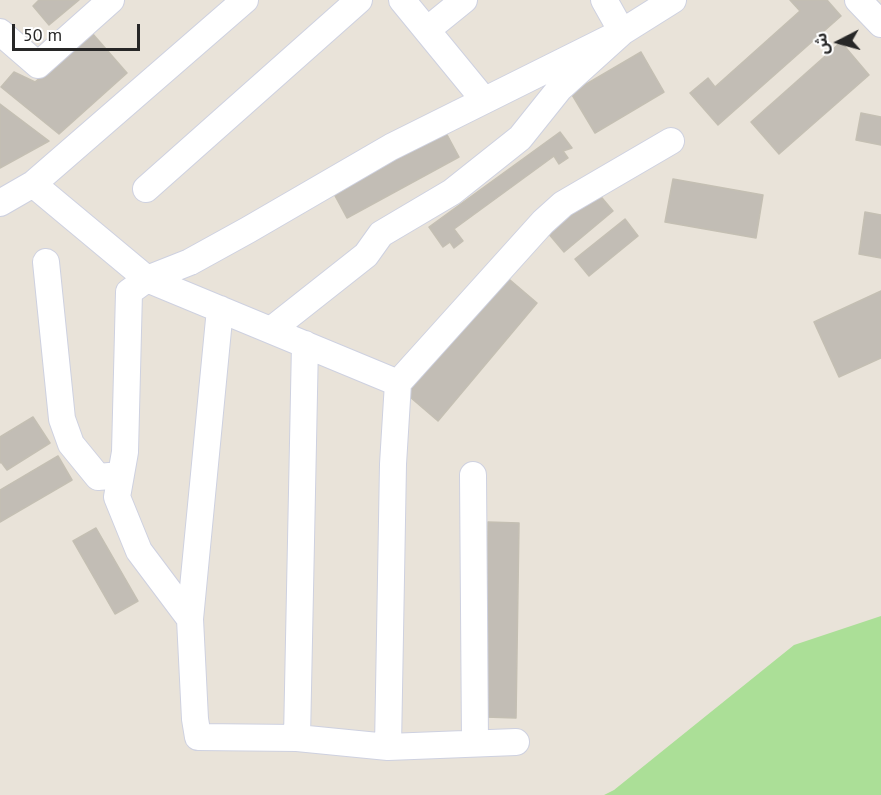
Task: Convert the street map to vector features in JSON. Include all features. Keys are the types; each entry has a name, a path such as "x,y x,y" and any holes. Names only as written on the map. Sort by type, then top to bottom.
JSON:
{"street":[{"path":"0,32 38,65 111,0"},
{"path":"0,203 33,184 245,0"},
{"path":"146,189 360,0"},
{"path":"402,0 484,100"},
{"path":"427,30 464,0"},
{"path":"604,0 622,32"},
{"path":"190,619 139,551 117,497 125,452 129,292 147,279 190,262 391,147 622,32 673,0"},
{"path":"858,0 881,24"},
{"path":"270,330 366,255 381,234 452,192 520,138 560,88 622,32"},
{"path":"388,747 393,464 398,383 543,222 563,204 671,141"},
{"path":"33,184 147,279 398,383"},
{"path":"46,262 62,419 71,444 98,477 121,475"},
{"path":"220,309 190,619 198,737 297,738 388,747 516,742"},
{"path":"297,738 305,344"},
{"path":"473,475 475,742"}],"green space":[{"path":"881,616 881,795 604,795 614,790 794,645"}],"building":[{"path":"39,0 79,0 49,25 33,6"},
{"path":"790,0 827,0 841,16 718,125 690,93 708,78 715,87 800,11"},
{"path":"92,33 127,73 59,134 1,87 14,72 35,82"},
{"path":"841,42 869,75 779,154 751,122"},
{"path":"641,52 664,92 595,133 571,93"},
{"path":"0,104 49,141 0,168"},
{"path":"861,113 881,117 881,145 856,140"},
{"path":"445,131 459,157 347,218 333,192"},
{"path":"560,132 572,148 563,151 568,158 559,164 554,156 454,229 463,241 454,248 450,242 443,247 429,227"},
{"path":"673,179 763,195 756,238 665,222"},
{"path":"597,192 613,211 564,252 548,233"},
{"path":"865,212 881,215 881,258 859,254"},
{"path":"625,219 638,236 589,276 575,259"},
{"path":"503,274 537,303 438,421 403,391"},
{"path":"881,291 881,358 839,377 814,322"},
{"path":"33,417 50,443 7,470 0,463 0,437"},
{"path":"58,456 72,480 0,522 0,490"},
{"path":"488,522 519,523 516,718 485,717"},
{"path":"96,528 138,601 115,614 73,541"}]}
